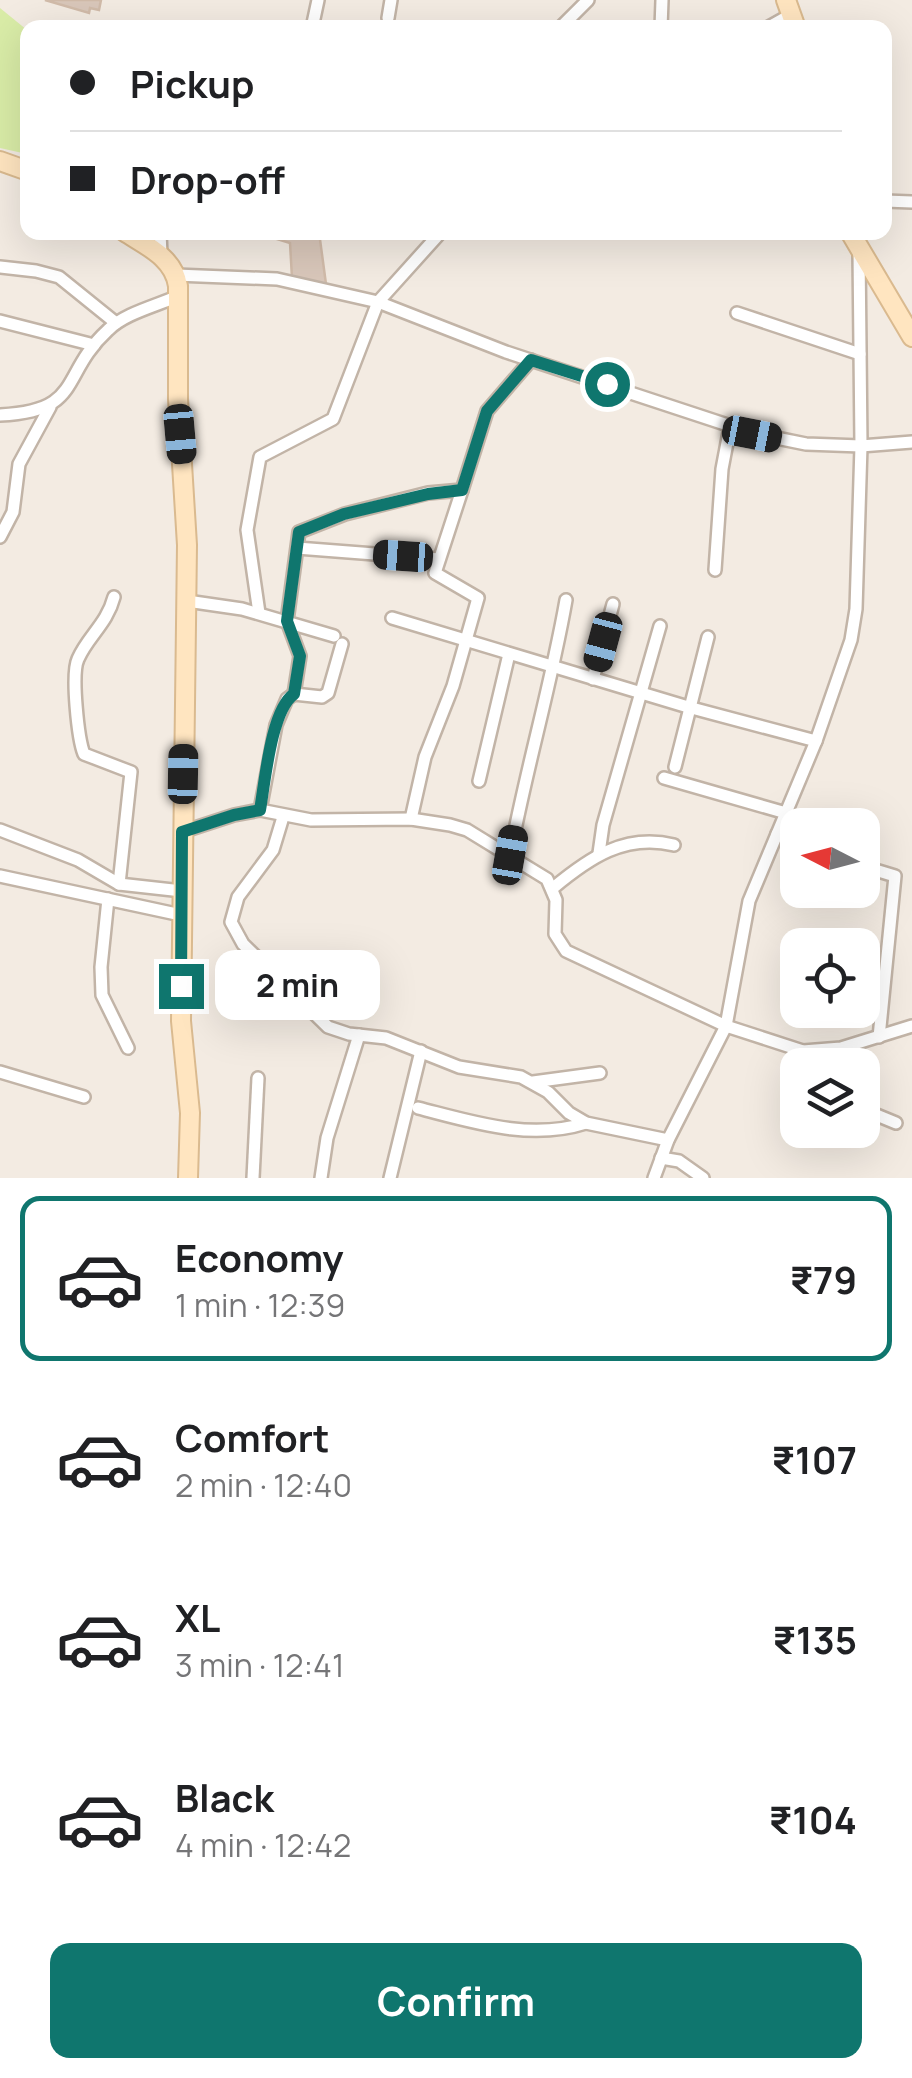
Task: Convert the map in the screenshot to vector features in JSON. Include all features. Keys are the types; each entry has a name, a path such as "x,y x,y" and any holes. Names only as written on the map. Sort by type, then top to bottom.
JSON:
{"main road":[{"path":"138,240 161,255 176,275 178,296 178,399 186,504 187,601 181,1021 190,1113 191,1178"},
{"path":"854,240 912,337"}],"street":[{"path":"388,18 390,0"},
{"path":"568,20 588,0"},
{"path":"160,240 161,255"},
{"path":"258,613 247,530 260,457 333,419 378,302 434,240"},
{"path":"788,808 841,674 856,609 861,446 859,250"},
{"path":"0,267 59,277 116,323"},
{"path":"176,275 277,280 378,302 531,360 730,427 806,444 861,446 912,442"},
{"path":"0,537 13,512 19,464 50,407 94,345 116,323 178,296"},
{"path":"737,313 860,354"},
{"path":"0,320 94,345"},
{"path":"410,819 424,757 452,686 478,598 435,573 438,558 487,411 531,360"},
{"path":"0,415 28,414 50,407"},
{"path":"715,570 722,470 730,427"},
{"path":"294,694 300,656 287,621 299,532 333,518 428,494 462,490"},
{"path":"297,548 438,558"},
{"path":"114,597 103,626 80,654 75,670 78,736 84,754 131,772 119,884"},
{"path":"510,855 525,772 554,668 566,600"},
{"path":"187,601 258,613 338,640 328,693 322,697 294,694 287,699 276,725 260,810"},
{"path":"593,679 613,604"},
{"path":"392,618 688,707 816,741"},
{"path":"598,853 602,825 660,626"},
{"path":"675,767 708,636"},
{"path":"479,781 509,654"},
{"path":"664,778 780,812"},
{"path":"182,832 260,810 283,817 410,819 467,830 540,872 553,888 555,934 566,951 726,1026 797,1048"},
{"path":"283,817 272,850 238,897 231,922 242,944 318,1019 335,1030 386,1038 459,1068 533,1082 600,1073"},
{"path":"654,1178 668,1140 726,1026 749,901 780,827"},
{"path":"0,830 78,860 119,884 182,891"},
{"path":"553,888 598,853 650,842 674,845"},
{"path":"878,1037 895,876 880,871"},
{"path":"0,876 181,915"},
{"path":"108,899 102,995 128,1048"},
{"path":"842,1048 912,1026"},
{"path":"321,1178 327,1138 359,1035"},
{"path":"390,1178 421,1051"},
{"path":"0,1072 84,1097"},
{"path":"253,1178 258,1078"},
{"path":"533,1082 586,1123"},
{"path":"418,1108 510,1129 556,1130 586,1123 668,1140"},
{"path":"880,1117 896,1124"},
{"path":"661,1158 679,1161 703,1178"}],"green space":[{"path":"0,8 20,24 20,152 0,148"}],"building":[{"path":"45,0 101,0 99,10 90,8 89,13"},
{"path":"280,240 320,240 326,284 292,278 290,243"}],"route":[{"path":"181,986 182,832 260,810 276,725 287,699 294,694 300,656 287,621 299,532 344,514 462,490 487,411 531,360 607,384"}]}
